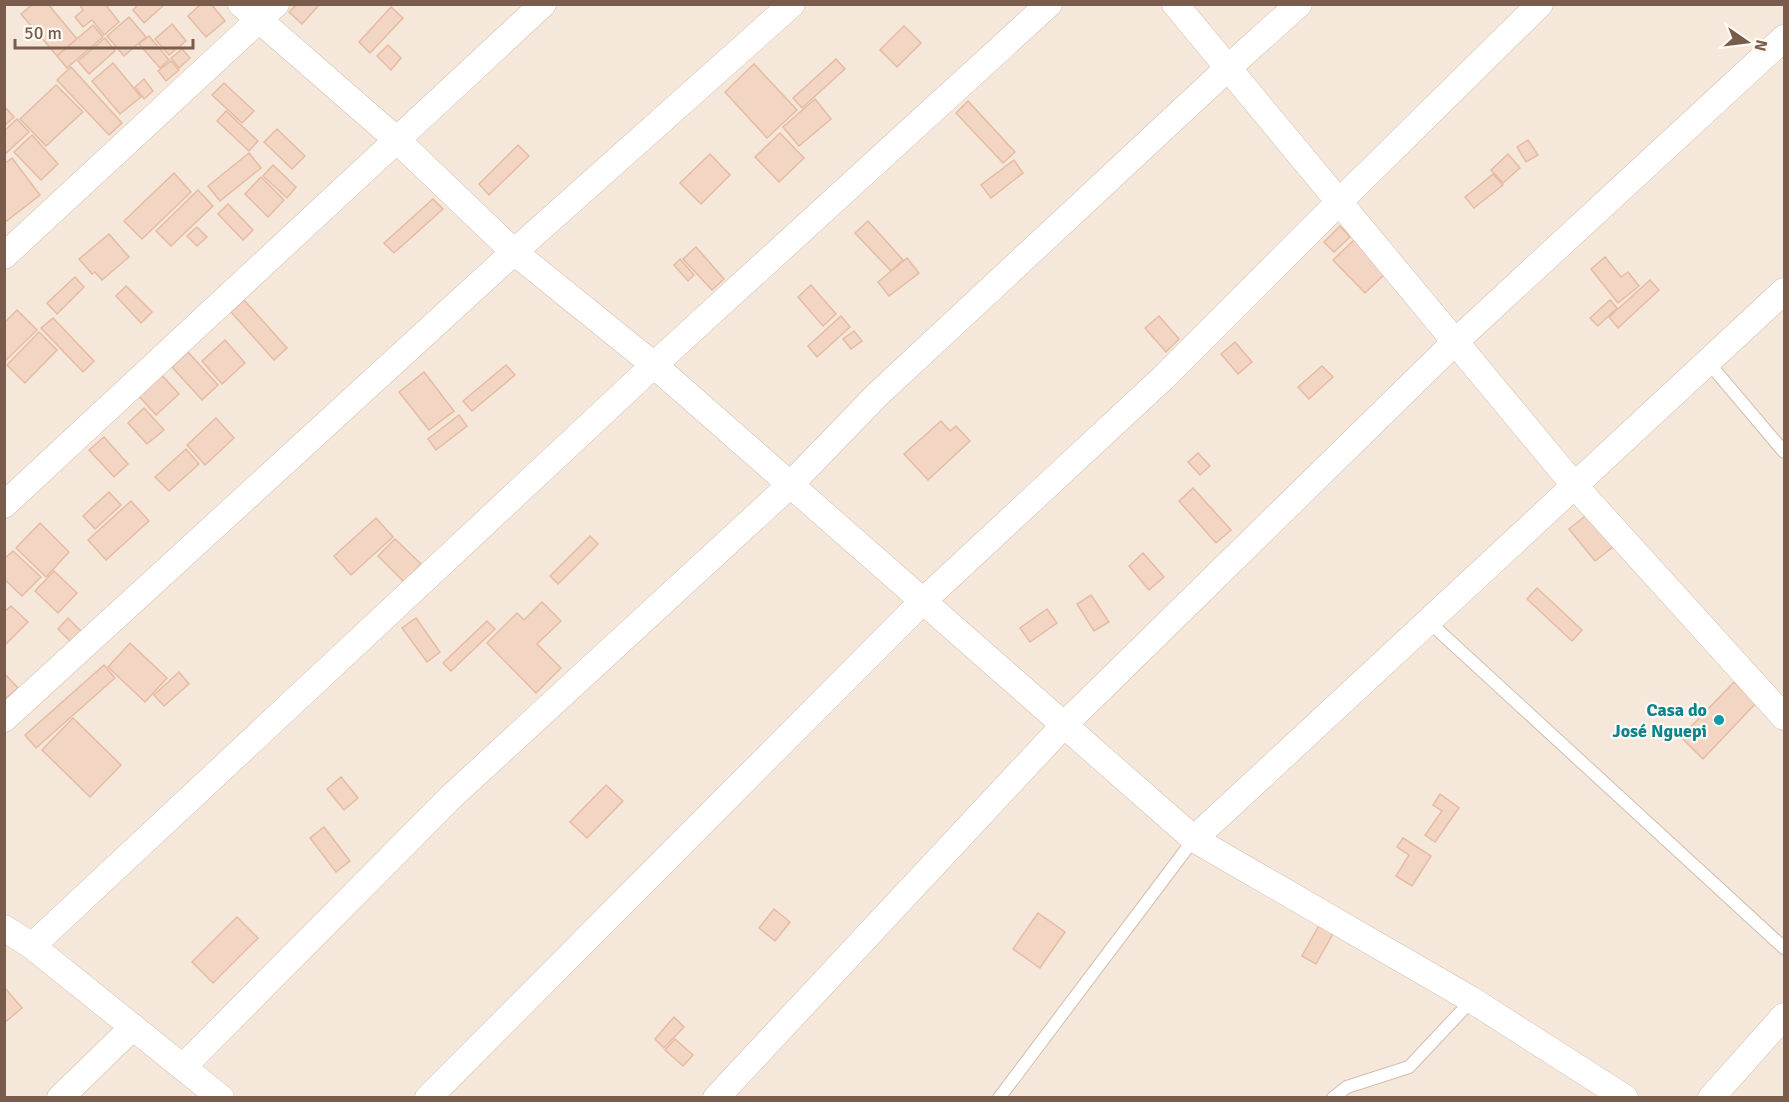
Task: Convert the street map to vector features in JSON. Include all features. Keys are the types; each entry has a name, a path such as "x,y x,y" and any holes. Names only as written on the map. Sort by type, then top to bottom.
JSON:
{"street":[{"path":"4,505 543,4"},
{"path":"4,719 514,252 792,4"},
{"path":"32,946 654,365 1049,4"},
{"path":"1175,4 1574,485 1785,717"},
{"path":"183,1066 451,797 790,484 877,395 1299,4"},
{"path":"428,1098 923,602 1163,378 1540,4"},
{"path":"4,256 259,10 514,252 654,365 1194,838 1473,1000 1625,1098"},
{"path":"716,1098 1064,725 1455,342 1785,38"},
{"path":"1194,838 1785,291"},
{"path":"4,928 32,946 222,1098"},
{"path":"1712,1098 1785,1016"},
{"path":"60,1098 133,1027"}],"lane":[{"path":"1708,362 1785,452"},
{"path":"1428,621 1785,948"},
{"path":"999,1098 1194,838"},
{"path":"1333,1098 1347,1087 1409,1067 1473,1000"}],"shaded area":[{"path":"5,5 1784,5 1784,1097 5,1097"}],"building":[{"path":"33,4 48,4 77,39 57,56 21,14"},
{"path":"79,4 105,4 119,22 104,35 92,20 83,27 75,17 83,10"},
{"path":"139,4 165,4 144,23 133,10"},
{"path":"201,4 211,4 225,21 206,37 188,16"},
{"path":"297,4 320,4 302,24 289,12"},
{"path":"391,7 403,18 370,53 359,42"},
{"path":"129,17 146,37 124,56 107,36"},
{"path":"172,24 186,41 169,55 155,39"},
{"path":"93,25 103,37 67,68 57,56"},
{"path":"904,26 921,43 897,67 880,50"},
{"path":"149,36 169,60 160,68 139,44"},
{"path":"105,38 115,51 89,74 78,61"},
{"path":"388,45 401,58 391,70 377,56"},
{"path":"182,49 190,58 179,68 171,58"},
{"path":"836,59 845,69 802,108 793,98"},
{"path":"171,61 179,70 166,81 158,71"},
{"path":"113,63 141,97 120,114 92,81"},
{"path":"754,64 797,110 767,138 725,92"},
{"path":"71,67 122,123 109,135 57,80"},
{"path":"144,79 153,91 144,99 135,87"},
{"path":"224,83 254,111 242,123 212,95"},
{"path":"56,85 83,112 46,146 20,119"},
{"path":"815,99 831,119 799,146 783,127"},
{"path":"968,101 1015,152 1003,163 956,113"},
{"path":"4,106 14,117 4,126"},
{"path":"226,111 258,141 249,151 217,121"},
{"path":"17,119 29,132 4,155 4,131"},
{"path":"277,129 305,156 292,169 264,142"},
{"path":"780,133 804,158 779,182 755,157"},
{"path":"32,135 58,164 41,180 14,152"},
{"path":"1528,140 1538,155 1526,162 1517,147"},
{"path":"518,145 529,156 489,195 479,184"},
{"path":"249,153 261,168 220,201 208,186"},
{"path":"710,154 730,175 701,204 680,183"},
{"path":"1508,154 1520,168 1503,183 1491,170"},
{"path":"12,158 40,195 4,223 4,164"},
{"path":"1014,160 1023,173 991,198 981,185"},
{"path":"273,165 296,187 287,198 263,176"},
{"path":"174,173 191,192 142,239 124,221"},
{"path":"1493,174 1503,185 1474,208 1465,197"},
{"path":"261,177 284,200 268,217 245,194"},
{"path":"198,190 213,206 171,246 156,231"},
{"path":"433,199 443,209 394,253 384,243"},
{"path":"228,204 253,230 243,240 218,214"},
{"path":"868,221 903,260 891,271 855,233"},
{"path":"1340,226 1350,237 1334,252 1324,242"},
{"path":"197,227 207,237 197,246 187,236"},
{"path":"109,234 129,257 102,280 95,272 92,274 79,259"},
{"path":"1354,240 1386,273 1365,293 1333,260"},
{"path":"696,247 724,279 712,290 683,259"},
{"path":"1605,257 1621,277 1628,272 1639,286 1618,303 1591,269"},
{"path":"907,258 919,273 889,296 878,282"},
{"path":"680,259 694,275 688,281 674,265"},
{"path":"75,277 84,287 57,314 47,303"},
{"path":"1650,280 1659,290 1618,328 1609,317"},
{"path":"811,285 836,314 823,326 798,297"},
{"path":"126,286 152,312 141,323 116,296"},
{"path":"244,300 287,348 274,360 231,312"},
{"path":"1610,300 1617,308 1598,326 1590,318"},
{"path":"17,310 37,330 4,362 4,323"},
{"path":"841,316 850,327 817,357 808,346"},
{"path":"1159,316 1179,339 1166,352 1145,328"},
{"path":"53,318 94,361 83,372 41,328"},
{"path":"854,331 862,341 851,349 843,339"},
{"path":"39,332 57,350 25,383 7,365"},
{"path":"225,340 245,363 222,384 202,361"},
{"path":"1235,342 1252,362 1238,374 1221,354"},
{"path":"188,352 218,385 202,400 172,367"},
{"path":"506,365 515,375 472,411 463,401"},
{"path":"1322,366 1333,377 1309,399 1298,387"},
{"path":"159,372 179,394 156,415 136,393"},
{"path":"424,372 454,411 429,430 399,392"},
{"path":"144,408 164,430 147,444 128,423"},
{"path":"459,415 467,426 436,450 428,439"},
{"path":"216,418 234,438 205,465 187,445"},
{"path":"941,421 950,431 956,426 970,441 928,480 904,454"},
{"path":"104,437 128,464 114,477 89,450"},
{"path":"186,449 199,464 169,491 155,477"},
{"path":"1198,453 1210,466 1200,475 1188,462"},
{"path":"1193,488 1231,530 1216,543 1179,501"},
{"path":"109,492 121,505 95,529 83,516"},
{"path":"131,501 149,521 106,560 88,540"},
{"path":"1589,513 1614,546 1595,561 1569,529"},
{"path":"376,518 393,537 351,575 334,556"},
{"path":"40,523 69,552 46,577 16,548"},
{"path":"590,536 598,544 558,584 550,576"},
{"path":"395,539 421,564 404,582 378,556"},
{"path":"13,551 41,577 22,596 4,579 4,559"},
{"path":"1143,553 1164,577 1149,590 1129,566"},
{"path":"54,571 77,593 58,613 35,591"},
{"path":"1537,588 1582,630 1572,641 1527,599"},
{"path":"1091,595 1109,622 1094,631 1077,604"},
{"path":"542,602 561,621 537,644 561,668 536,693 487,643 517,613 524,620"},
{"path":"11,606 28,622 4,646 4,612"},
{"path":"1047,609 1057,623 1030,642 1020,628"},
{"path":"68,618 82,632 72,643 58,629"},
{"path":"416,618 440,652 427,662 402,628"},
{"path":"487,621 495,629 451,671 443,663"},
{"path":"130,643 167,678 145,702 108,667"},
{"path":"104,665 115,678 36,748 25,735"},
{"path":"179,672 189,684 164,706 154,695"},
{"path":"4,673 18,688 4,700"},
{"name":"Casa do José Nguepi","path":"1734,682 1756,703 1703,759 1681,737"},
{"path":"73,718 121,765 90,797 42,750"},
{"path":"341,777 358,798 344,810 327,789"},
{"path":"606,785 623,801 587,838 570,822"},
{"path":"1440,794 1459,808 1435,842 1425,835 1442,811 1433,805"},
{"path":"324,827 350,861 336,872 310,838"},
{"path":"1403,838 1431,856 1412,886 1396,876 1409,855 1397,847"},
{"path":"774,909 790,922 775,941 759,928"},
{"path":"1038,913 1065,932 1040,968 1013,949"},
{"path":"237,917 258,938 213,983 192,962"},
{"path":"1321,922 1335,930 1316,964 1302,956"},
{"path":"4,987 22,1008 4,1023"},
{"path":"674,1017 684,1027 664,1048 655,1039"},
{"path":"675,1039 693,1055 683,1066 665,1050"}],"place":[{"name":"Casa do José Nguepi","path":"1719,720"}]}
